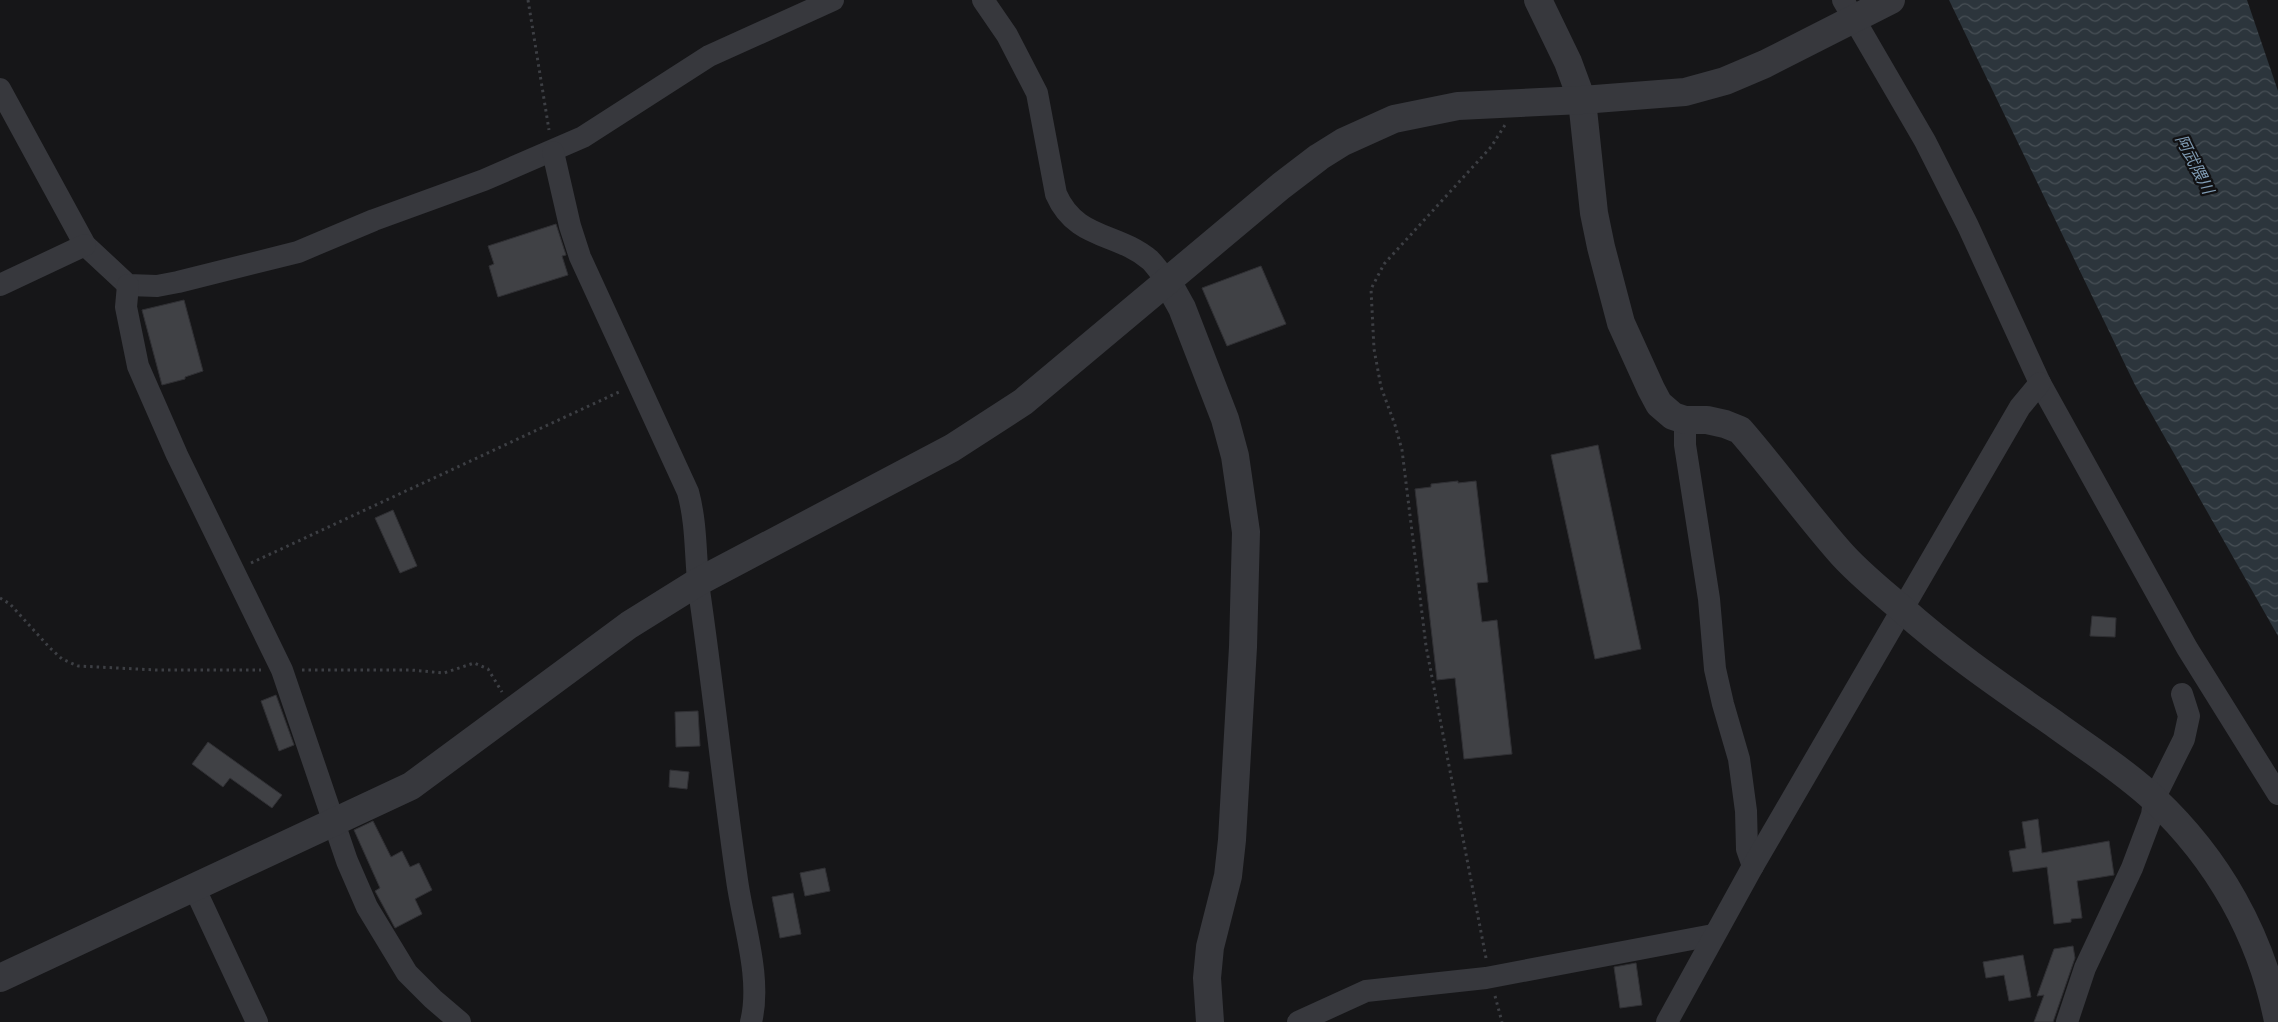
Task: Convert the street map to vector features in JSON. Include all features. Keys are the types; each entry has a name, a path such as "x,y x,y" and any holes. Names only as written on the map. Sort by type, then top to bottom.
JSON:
{"street":[{"path":"0,89 85,245 128,286 156,286 298,252 553,152 584,137 709,56 833,0"},
{"path":"983,0 1007,35 1037,93 1056,194 1062,208 1075,222 1123,244 1150,260 1167,282 1182,308 1225,419 1235,456 1246,532 1243,647 1232,840 1228,876 1210,947 1207,978 1210,1022"},
{"path":"1538,0 1568,62 1582,100 1594,213 1621,323 1659,404 1673,416 1684,420 1707,420 1740,430 1840,552 1902,610 1980,672 2096,752 2154,799 2204,854 2232,897 2249,930 2267,977 2278,1021"},
{"path":"0,978 411,786 629,625 698,582 952,448 1023,402 1281,186 1319,157 1354,136 1394,120 1436,109 1458,106 1508,105 1666,95 1706,87 1725,81 1792,52 1849,9 1891,0"},
{"path":"1849,9 1925,141 1955,200 2040,382 2187,648 2278,794"},
{"path":"553,152 570,226 580,257 688,492 695,524 698,582 737,881 753,979 754,1000 751,1022"},
{"path":"0,285 85,245"},
{"path":"128,286 126,307 138,366 177,455 282,670 333,821 367,907 407,973 460,1022"},
{"path":"1667,1022 1713,935 2020,407 2040,382"},
{"path":"1684,420 1685,445 1709,599 1714,669 1722,704 1740,759 1746,811 1747,849 1753,866"},
{"path":"2067,1022 2085,968 2132,868 2152,814 2154,799 2184,739 2188,726 2188,716 2182,694"},
{"path":"194,888 258,1022"},
{"path":"1298,1022 1366,992 1489,978 1713,935"}],"path":[{"path":"528,0 553,152"},
{"path":"1502,1022 1489,978 1426,646 1402,450 1381,388 1374,349 1371,289 1384,264 1491,147 1504,126 1508,105"},
{"path":"234,571 638,383"}],"water":[{"name":"阿武隈川","path":"1949,0 2247,0 2278,91 2278,636 2135,385"}],"building":[{"path":"556,224 566,255 562,256 568,275 498,297 489,266 494,264 488,246"},
{"path":"1261,266 1286,324 1227,346 1202,288"},
{"path":"184,300 203,371 185,377 185,379 162,385 142,310"},
{"path":"1598,445 1641,649 1595,659 1551,455"},
{"path":"1458,481 1458,483 1476,481 1488,582 1477,583 1482,622 1497,620 1512,754 1464,759 1455,678 1437,680 1415,489 1431,487 1431,484"},
{"path":"393,510 417,566 400,573 375,518"},
{"path":"2092,616 2116,618 2115,637 2090,636"},
{"path":"276,695 294,745 279,751 261,701"},
{"path":"698,711 700,746 676,747 675,712"},
{"path":"208,742 282,795 272,808 230,778 223,787 192,764"},
{"path":"670,770 689,772 687,789 669,787"},
{"path":"2038,819 2042,853 2109,841 2114,875 2077,881 2082,918 2071,919 2071,922 2054,924 2047,867 2013,872 2009,851 2026,848 2022,822"},
{"path":"373,821 391,857 402,851 410,867 419,863 432,890 415,899 422,914 395,928 375,891 380,888 354,830"},
{"path":"825,868 830,891 805,896 800,873"},
{"path":"793,893 801,934 780,938 772,897"},
{"path":"2073,946 2075,958 2053,1022 2034,1022 2044,995 2037,996 2054,949"},
{"path":"2023,955 2031,997 2009,1001 2004,975 1986,978 1983,962"},
{"path":"1636,963 1642,1005 1620,1008 1614,967"}]}
